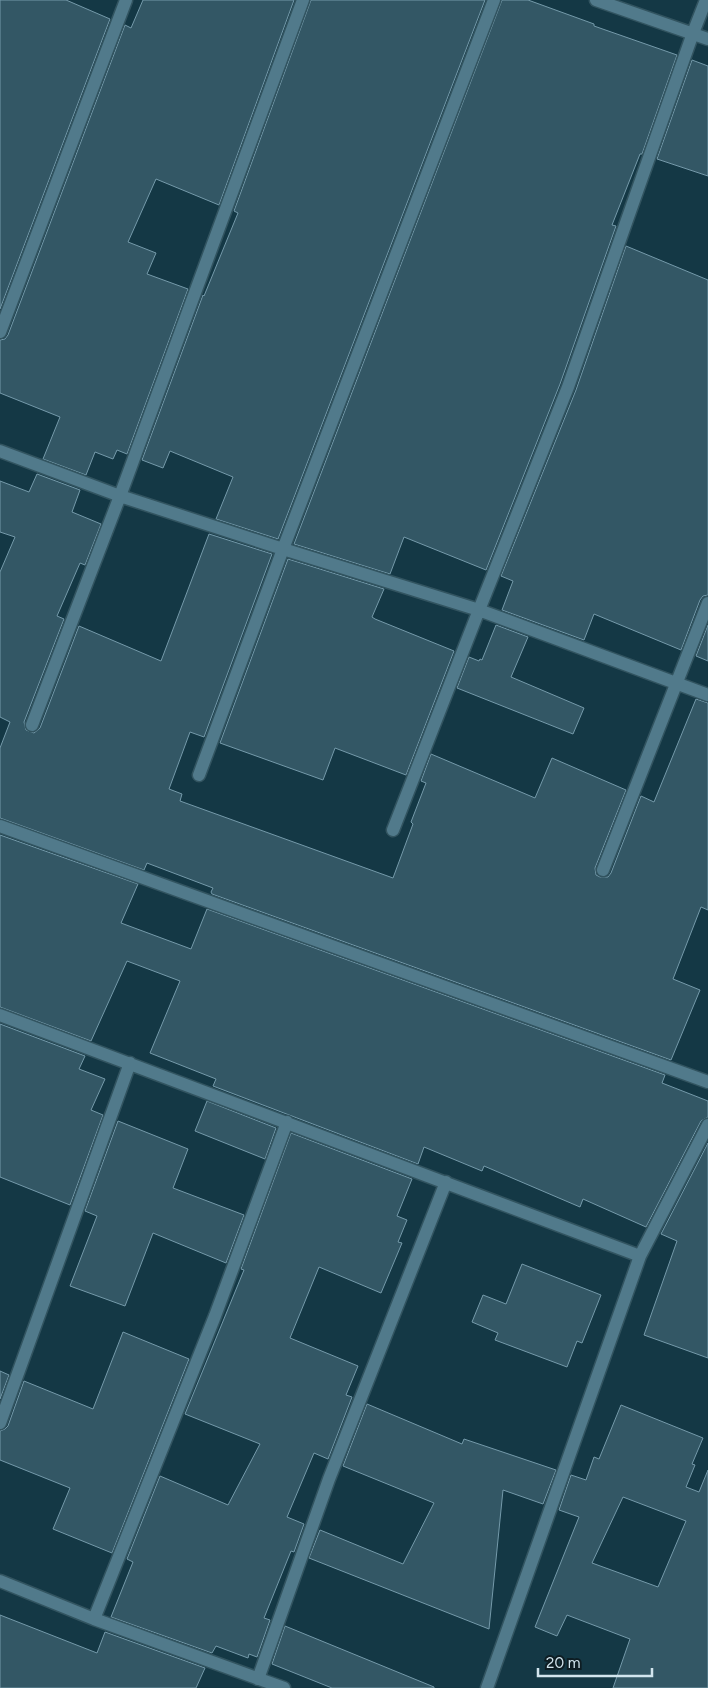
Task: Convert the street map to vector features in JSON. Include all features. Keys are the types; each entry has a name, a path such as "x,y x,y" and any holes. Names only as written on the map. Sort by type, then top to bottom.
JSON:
{"street":[{"path":"0,332 126,0"},
{"path":"32,725 120,496 303,0"},
{"path":"199,775 283,549 494,0"},
{"path":"596,0 708,39"},
{"path":"393,830 568,387 706,0"},
{"path":"0,451 120,496 479,610 708,695"},
{"path":"603,870 708,603"},
{"path":"0,826 708,1082"},
{"path":"0,1014 640,1256"},
{"path":"0,1423 130,1062"},
{"path":"94,1619 215,1316 287,1122"},
{"path":"488,1688 640,1256 708,1125"},
{"path":"258,1678 329,1479 446,1182"},
{"path":"0,1581 94,1619 284,1688"}],"building":[{"path":"0,0 66,0 110,19 0,309"},
{"path":"143,0 294,0 219,205 156,179 128,242 156,253 147,274 188,289 127,454 117,450 113,459 95,452 86,475 43,459 60,417 0,393 0,340 5,339 8,335 125,25 131,28"},
{"path":"311,0 485,0 278,539 216,519 233,477 170,451 163,468 142,460 203,295 238,213 234,211"},
{"path":"502,0 528,0 594,24 594,26 677,55 642,154 640,154 612,225 616,226 560,384 486,570 404,537 390,574 294,544"},
{"path":"692,60 708,66 708,176 657,159"},
{"path":"626,246 708,280 708,595 703,596 700,600 681,650 594,614 584,640 502,610 513,581 501,576 576,390"},
{"path":"37,474 80,490 72,512 101,524 85,565 80,563 57,616 64,619 24,722 26,730 34,733 40,728 79,626 161,661 209,534 272,554 204,737 190,732 169,789 182,794 180,801 393,878 426,783 421,781 431,754 535,798 552,758 626,790 595,868 596,875 608,877 641,796 654,802 696,699 708,703 708,910 701,907 673,979 700,990 671,1060 212,894 213,888 147,863 144,870 0,818 0,748 10,722 0,717 0,572 15,537 0,532 0,481 29,492"},
{"path":"288,559 384,589 372,617 454,651 406,775 335,748 323,780 220,743"},
{"path":"496,625 528,637 511,677 584,708 573,734 457,688 469,657 479,661 480,659 482,660"},
{"path":"708,625 708,661 696,656"},
{"path":"0,835 138,884 121,923 191,949 207,909 665,1075 662,1083 708,1101 708,1117 701,1121 646,1227 583,1199 580,1207 484,1166 482,1171 424,1147 418,1164 213,1086 216,1079 150,1053 180,981 127,961 91,1041 0,1007"},
{"path":"0,1024 85,1056 79,1069 105,1079 91,1110 103,1115 70,1205 0,1177"},
{"path":"207,1101 276,1128 265,1159 195,1131"},
{"path":"118,1121 188,1149 173,1188 244,1215 226,1263 153,1233 125,1306 70,1286 97,1216 85,1211"},
{"path":"291,1133 412,1179 397,1216 407,1220 398,1242 402,1243 381,1293 319,1267 290,1338 358,1366 346,1395 352,1397 328,1459 314,1453 287,1517 304,1524 294,1552 291,1551 264,1618 270,1620 257,1657 249,1654 248,1658 216,1646 212,1653 111,1617 133,1562 127,1559 160,1476 228,1505 260,1444 185,1414 244,1270 241,1269"},
{"path":"708,1143 708,1358 644,1335 677,1241 661,1234"},
{"path":"522,1264 601,1295 582,1343 577,1341 567,1367 495,1340 498,1333 472,1322 483,1295 506,1304"},
{"path":"123,1332 189,1359 112,1553 53,1529 70,1488 0,1460 0,1431 8,1426 24,1381 93,1409"},
{"path":"0,1371 9,1375 0,1399"},
{"path":"367,1404 462,1444 464,1439 556,1470 543,1504 503,1490 489,1629 309,1558 320,1530 403,1564 434,1503 343,1466"},
{"path":"621,1405 703,1438 692,1464 695,1465 686,1487 699,1492 708,1470 708,1688 613,1688 630,1639 567,1615 557,1636 535,1627 579,1517 559,1510 571,1475 586,1480 594,1457 599,1459","holes":["623,1497 686,1521 658,1587 592,1563"]},
{"path":"0,1615 97,1653 105,1632 205,1668 196,1688 0,1688"},
{"path":"285,1626 434,1688 332,1688 272,1664"}]}
